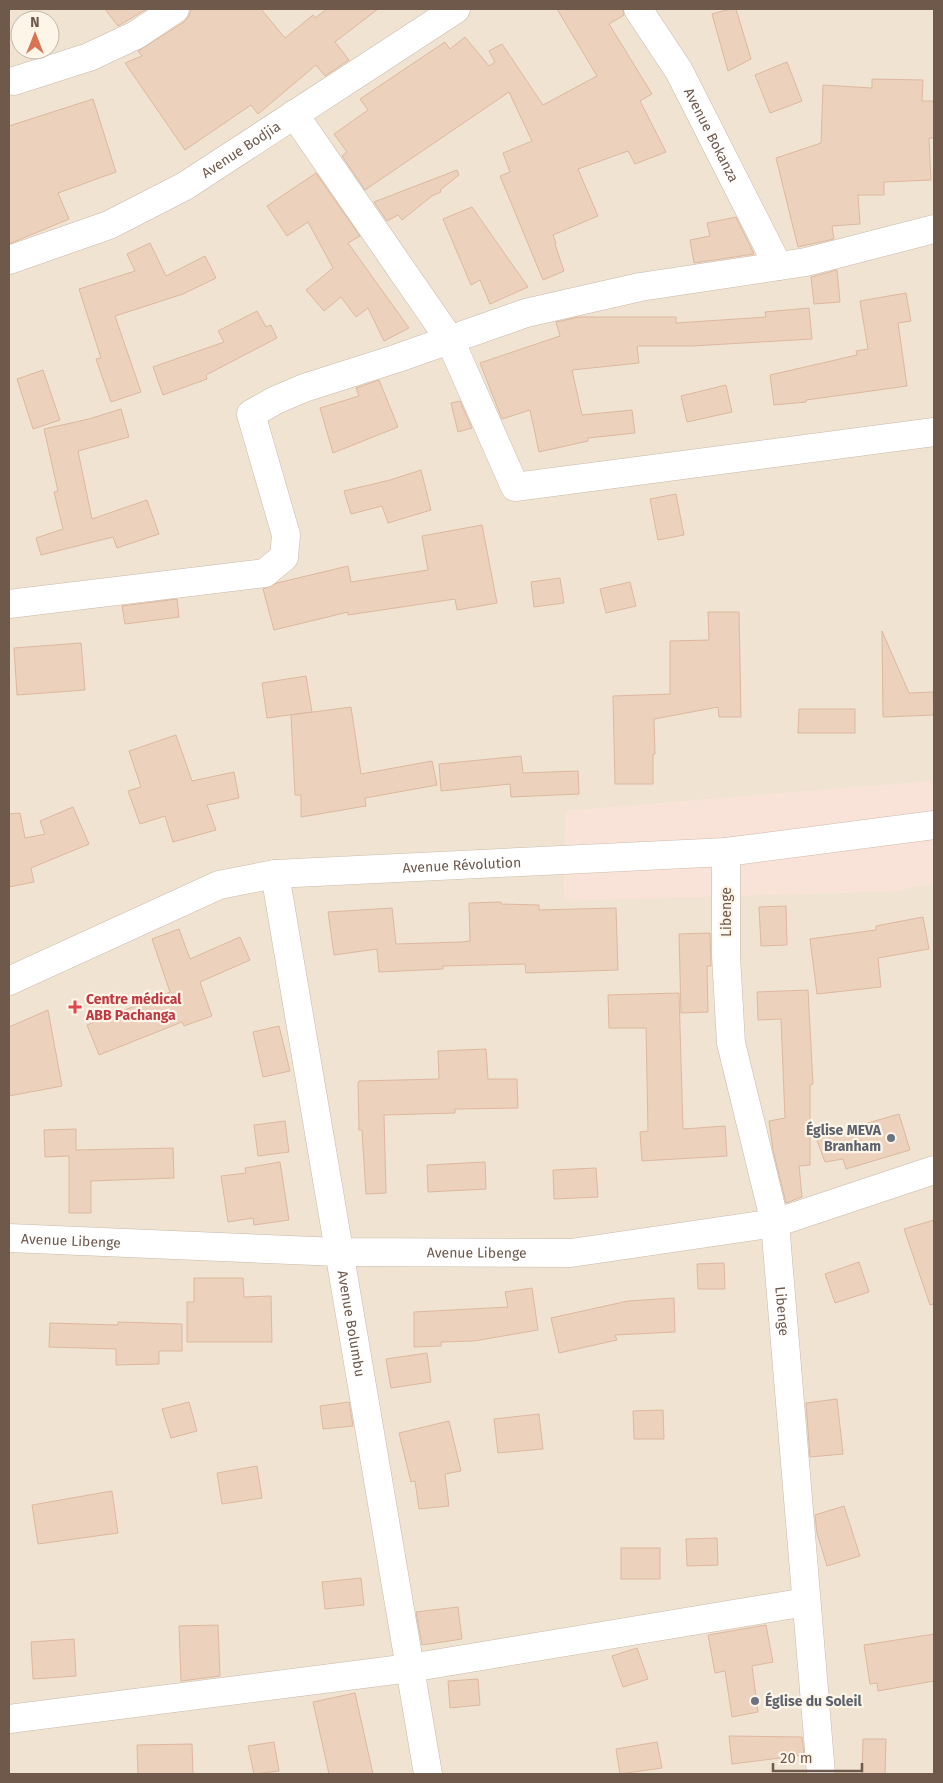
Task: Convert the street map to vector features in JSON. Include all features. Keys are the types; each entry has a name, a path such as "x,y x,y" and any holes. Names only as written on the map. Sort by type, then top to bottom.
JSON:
{"street":[{"path":"14,81 89,57 136,35 174,9"},
{"name":"Avenue Bodjia","path":"9,260 109,225 185,186 456,9"},
{"name":"Avenue Bokanza","path":"638,9 680,71 778,266"},
{"path":"294,114 450,340 515,487 934,432"},
{"path":"9,604 265,573 284,557 286,535 251,414 276,400 304,388 450,340 526,312 640,287 806,262 934,229"},
{"name":"Avenue Révolution","path":"9,981 219,885 274,874 726,852 934,825"},
{"name":"Libenge","path":"726,852 726,956 732,1043 774,1223 821,1774"},
{"name":"Avenue Bolumbu","path":"274,874 428,1774"},
{"name":"Avenue Libenge","path":"9,1238 339,1252 571,1253 774,1223 934,1170"},
{"path":"9,1719 410,1668 806,1602"}],"shaded area":[{"path":"9,9 934,9 934,781 566,811 564,900 896,891 934,882 934,1774 9,1774"},
{"path":"934,781 934,882 896,891 564,901 566,811"}],"building":[{"path":"105,9 147,9 118,26"},
{"path":"191,9 261,9 285,38 313,15 315,18 327,9 378,9 335,42 349,60 325,76 316,65 258,114 251,105 185,150 125,63 142,56 138,51 184,22 189,16"},
{"path":"557,9 623,9 624,15 609,24 652,94 640,101 666,152 635,164 628,151 578,169 598,216 553,235 564,271 543,280 500,176 510,172 503,153 532,141 509,92 365,190 342,156 347,152 334,134 368,110 360,99 445,42 450,49 465,37 489,66 495,62 489,51 502,44 543,105 597,76"},
{"path":"736,9 751,59 728,71 712,14"},
{"path":"787,62 802,101 770,113 755,75"},
{"path":"872,79 923,80 922,101 934,101 934,138 929,138 931,180 884,182 884,195 858,195 860,224 832,226 834,239 798,247 776,158 821,143 823,85 872,88"},
{"path":"93,99 116,172 58,193 69,219 9,244 9,126"},
{"path":"457,170 459,175 440,190 441,192 432,196 402,220 398,215 387,221 374,202"},
{"path":"316,173 360,236 348,243 409,328 384,341 368,308 356,317 341,297 324,311 306,290 333,268 308,222 287,236 267,206"},
{"path":"472,207 528,287 490,304 480,280 471,285 443,219"},
{"path":"736,217 754,254 694,263 690,240 710,236 707,223"},
{"path":"150,243 166,276 205,256 216,278 183,294 115,316 141,392 111,402 96,359 101,358 79,289 135,271 127,254"},
{"path":"837,270 840,302 814,304 811,277"},
{"path":"906,293 911,321 898,323 907,386 806,400 806,402 774,405 770,375 857,355 856,351 868,349 860,301"},
{"path":"809,308 812,339 692,346 637,346 639,363 572,370 582,415 632,410 635,433 588,438 588,441 539,452 530,410 502,419 480,363 560,336 556,322 579,317 676,317 676,323 766,317 765,312"},
{"path":"257,311 266,327 271,325 277,338 206,375 207,379 163,395 153,367 224,342 218,331"},
{"path":"43,370 60,420 33,429 17,379"},
{"path":"379,380 398,427 333,453 320,408 359,396 356,388"},
{"path":"726,385 732,412 687,422 681,396"},
{"path":"460,401 472,428 458,432 451,403"},
{"path":"121,409 129,437 78,451 92,519 147,500 159,534 117,548 113,537 41,555 36,538 63,529 54,492 58,491 44,429 89,419"},
{"path":"421,470 431,510 388,523 382,506 351,514 344,491"},
{"path":"676,494 684,535 658,540 650,499"},
{"path":"482,525 497,603 457,610 455,599 348,615 348,612 274,630 263,589 277,583 348,566 351,582 428,570 422,536"},
{"path":"560,578 564,603 534,607 531,582"},
{"path":"630,582 636,606 606,613 600,589"},
{"path":"177,599 179,617 125,624 122,606"},
{"path":"708,612 739,612 741,717 719,717 718,707 654,719 655,754 653,754 653,784 615,784 613,696 670,694 670,641 709,640"},
{"path":"882,631 909,693 933,692 934,715 883,717"},
{"path":"81,643 85,690 17,695 14,648"},
{"path":"306,676 312,712 267,718 262,683"},
{"path":"351,707 361,774 432,761 437,785 365,798 366,806 301,817 301,795 295,795 291,715"},
{"path":"799,709 855,709 855,733 798,733"},
{"path":"176,735 192,781 234,772 239,798 207,805 216,830 173,842 165,816 140,824 128,791 141,787 129,751"},
{"path":"521,756 523,773 578,771 579,794 511,797 510,784 441,791 439,764"},
{"path":"73,807 89,844 31,868 34,882 9,887 9,814 20,813 25,838 45,834 40,821"},
{"path":"501,902 501,904 539,905 539,910 616,908 618,970 526,973 525,964 443,966 443,969 379,972 377,949 334,955 328,912 392,908 396,944 461,942 470,941 469,903"},
{"path":"786,906 787,945 761,946 759,907"},
{"path":"923,917 929,949 878,958 881,987 817,994 810,939 876,930 876,926"},
{"path":"179,929 190,959 240,937 250,960 200,982 212,1016 184,1026 182,1022 99,1055 87,1025 170,992 152,939"},
{"path":"710,933 711,966 707,966 708,1012 681,1013 679,934"},
{"path":"808,990 813,1084 810,1085 810,1165 799,1166 802,1197 786,1203 773,1150 769,1121 785,1118 781,1019 758,1020 757,992"},
{"path":"679,993 683,1129 725,1126 727,1156 642,1161 640,1132 648,1131 646,1028 609,1028 608,995"},
{"path":"48,1010 62,1086 9,1096 9,1027"},
{"path":"279,1026 290,1071 263,1077 253,1032"},
{"path":"486,1049 488,1079 517,1079 518,1108 455,1109 455,1113 384,1115 386,1193 366,1194 362,1130 359,1130 359,1081 439,1079 438,1051"},
{"path":"899,1114 910,1150 846,1169 843,1159 825,1162 816,1138"},
{"path":"285,1121 289,1152 258,1156 254,1125"},
{"path":"76,1129 76,1150 173,1148 174,1178 91,1181 91,1213 69,1213 69,1156 45,1157 44,1130"},
{"path":"280,1162 289,1220 254,1225 253,1218 228,1222 221,1176 246,1173 245,1168"},
{"path":"485,1162 486,1189 428,1192 427,1165"},
{"path":"596,1168 598,1197 554,1199 553,1170"},
{"path":"934,1220 934,1304 930,1305 904,1229"},
{"path":"859,1262 869,1292 835,1303 825,1274"},
{"path":"724,1263 725,1289 698,1289 697,1264"},
{"path":"194,1278 243,1278 244,1297 271,1296 272,1342 187,1342 187,1302 194,1302"},
{"path":"532,1288 538,1330 474,1341 441,1342 441,1346 414,1347 414,1312 508,1307 505,1292"},
{"path":"674,1298 675,1332 615,1335 617,1340 559,1353 551,1318 628,1301"},
{"path":"118,1322 182,1324 182,1351 159,1351 159,1364 116,1365 116,1349 49,1347 50,1323 118,1325"},
{"path":"427,1353 431,1382 391,1388 386,1359"},
{"path":"837,1399 843,1454 810,1457 806,1403"},
{"path":"189,1402 197,1431 171,1438 162,1409"},
{"path":"349,1402 353,1426 323,1429 320,1406"},
{"path":"663,1410 664,1439 634,1439 633,1411"},
{"path":"539,1414 543,1449 498,1453 494,1419"},
{"path":"449,1421 461,1471 445,1474 449,1506 419,1509 415,1481 411,1482 399,1433"},
{"path":"257,1466 262,1498 222,1504 217,1473"},
{"path":"112,1491 118,1533 38,1544 32,1505"},
{"path":"844,1506 860,1556 827,1566 817,1533 815,1515"},
{"path":"717,1538 718,1565 687,1566 686,1539"},
{"path":"621,1548 660,1548 660,1579 621,1579"},
{"path":"361,1578 364,1605 325,1609 322,1582"},
{"path":"458,1607 462,1639 422,1645 416,1612"},
{"path":"218,1625 220,1676 181,1681 179,1626"},
{"path":"766,1625 773,1662 752,1666 758,1712 732,1717 725,1671 715,1673 708,1635"},
{"path":"934,1634 934,1681 878,1691 877,1683 870,1684 864,1645"},
{"path":"74,1639 76,1676 33,1679 31,1642"},
{"path":"637,1648 648,1679 623,1687 612,1656"},
{"path":"478,1679 480,1705 450,1708 448,1681"},
{"path":"355,1693 373,1774 329,1774 313,1702"},
{"path":"729,1736 802,1737 804,1755 732,1764"},
{"path":"863,1739 886,1739 885,1774 862,1774"},
{"path":"274,1742 279,1771 254,1774 248,1746"},
{"path":"657,1742 662,1768 620,1774 616,1749"},
{"path":"192,1744 193,1774 138,1774 137,1745"}],"place":[{"name":"Centre médical ABB Pachanga","path":"75,1007"},
{"name":"Église MEVA Branham","path":"891,1138"},
{"name":"Église du Soleil","path":"755,1701"}]}
